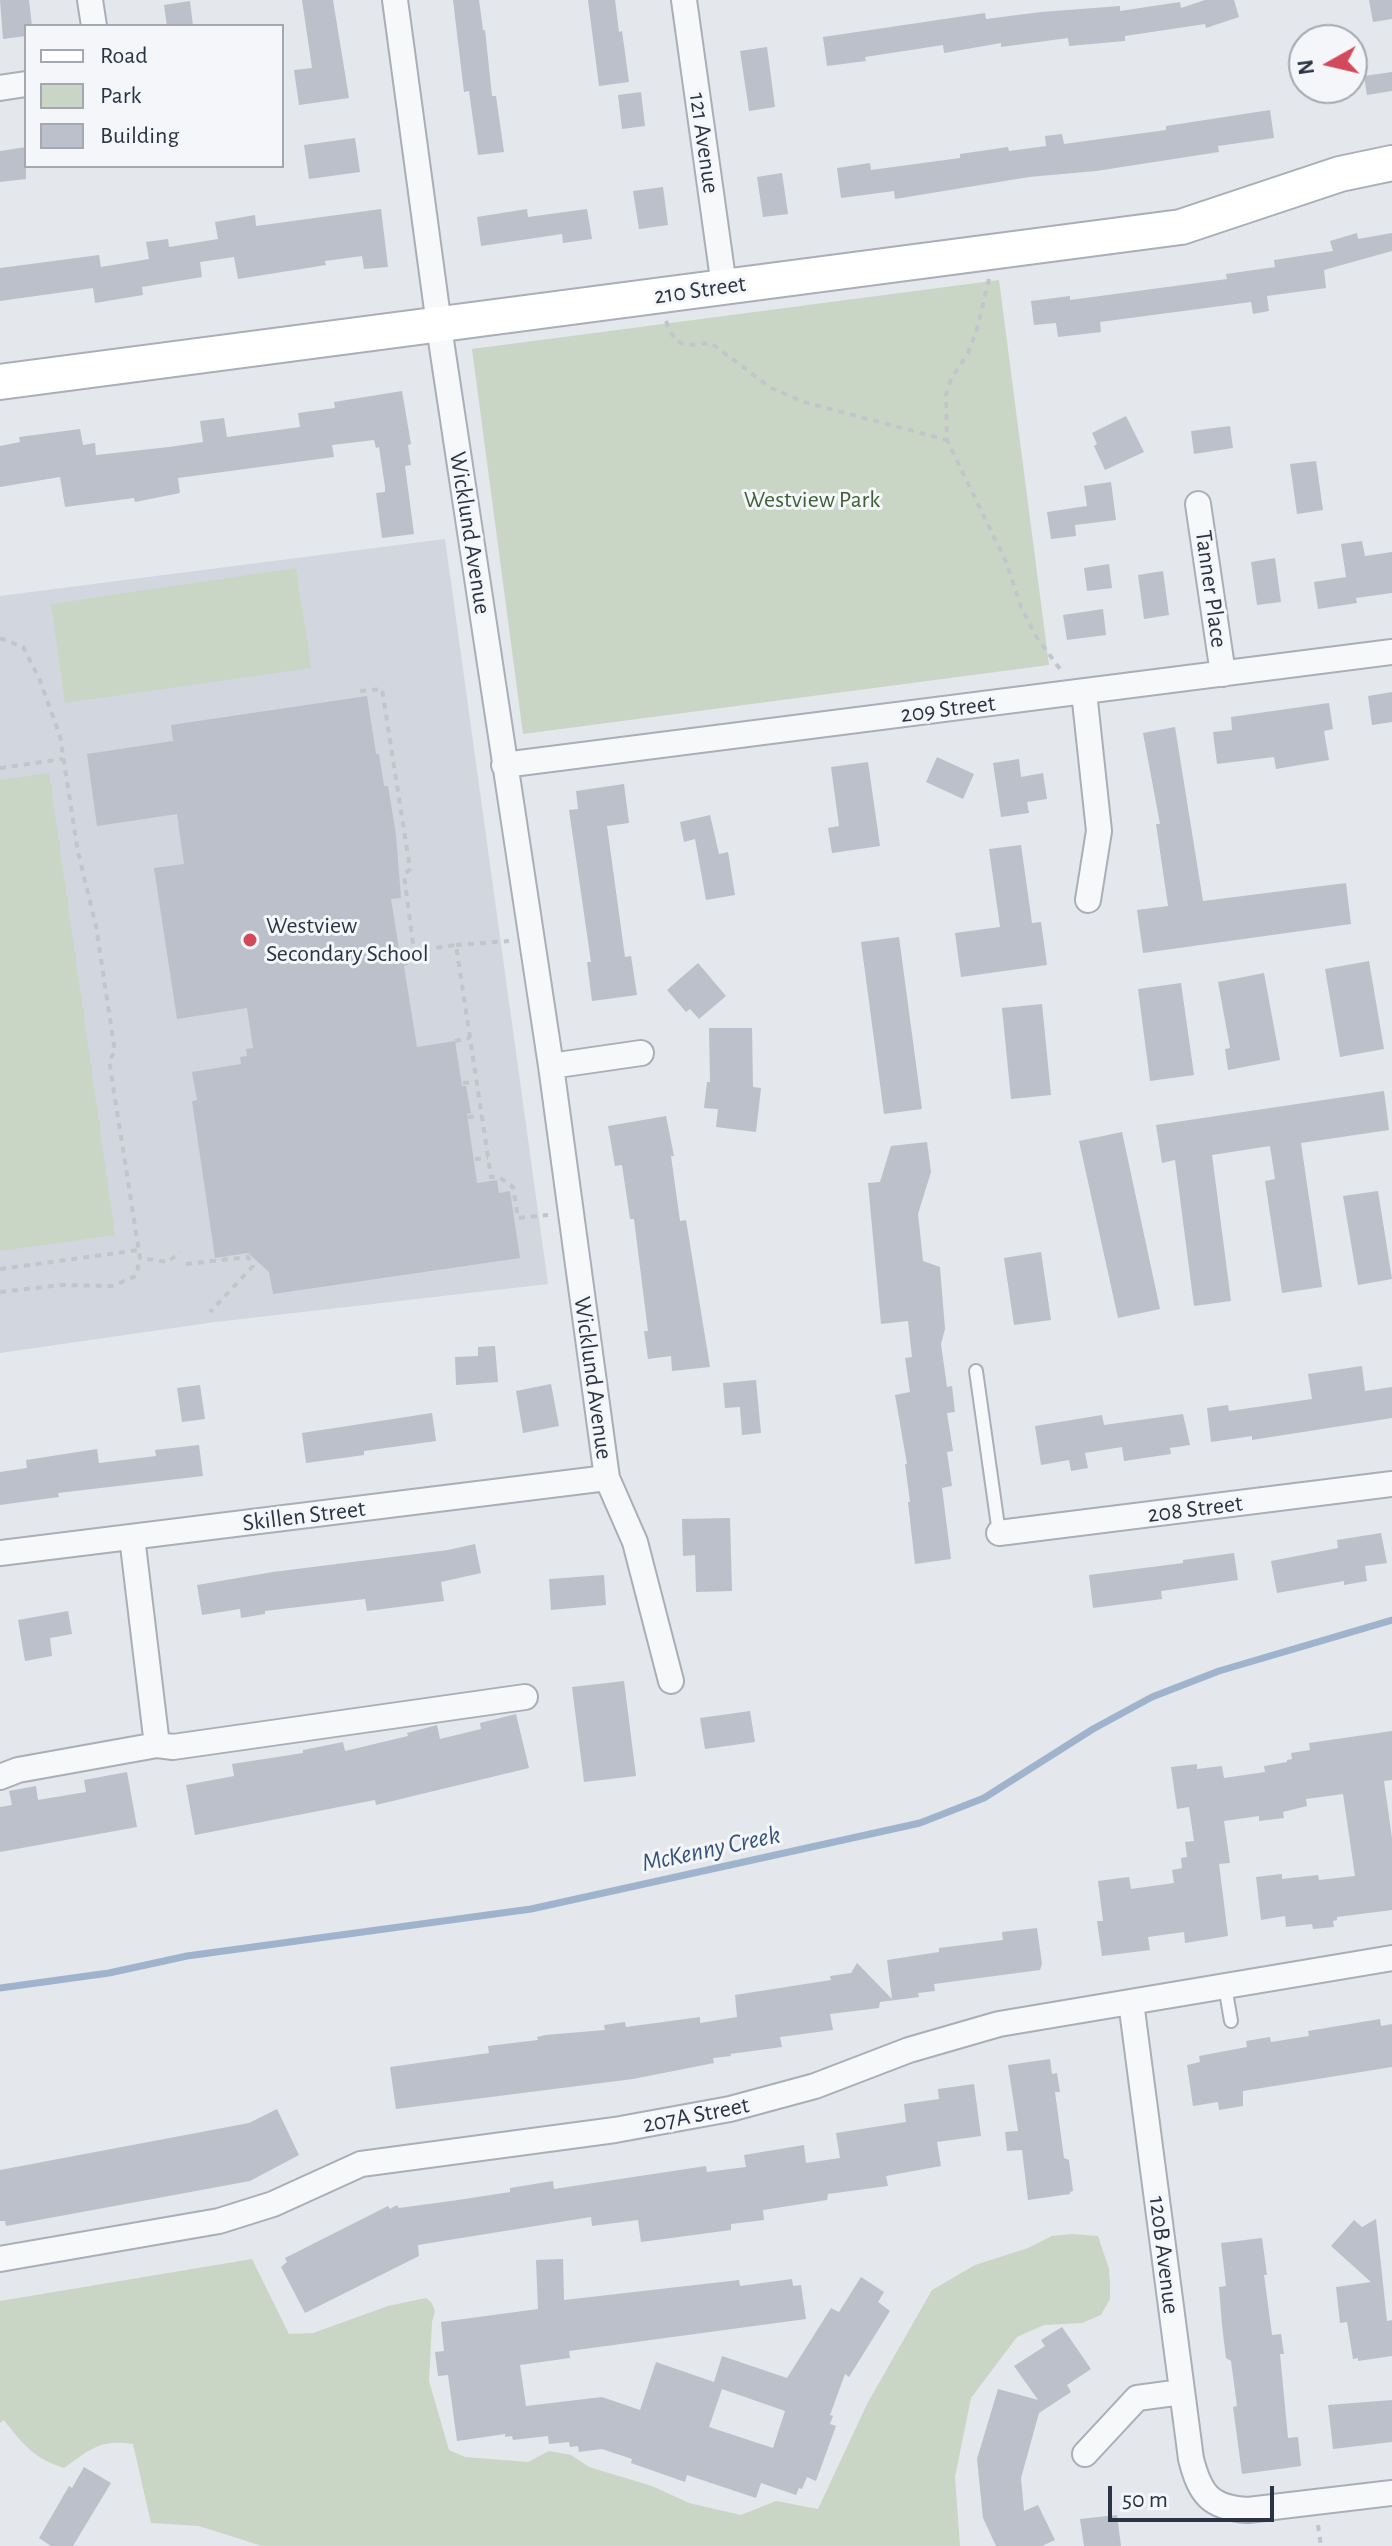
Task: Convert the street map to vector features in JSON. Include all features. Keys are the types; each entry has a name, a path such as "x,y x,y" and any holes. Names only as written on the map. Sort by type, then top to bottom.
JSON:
{"street":[{"path":"90,0 94,24"},
{"name":"Wicklund Avenue","path":"395,0 439,326 551,1066 607,1478 635,1542 671,1681"},
{"name":"121 Avenue","path":"684,0 724,286"},
{"path":"0,88 24,84"},
{"name":"210 Street","path":"0,382 1181,227 1340,174 1392,163"},
{"name":"Tanner Place","path":"1198,504 1223,674"},
{"name":"209 Street","path":"504,765 1392,652"},
{"path":"1077,693 1099,831 1088,900"},
{"path":"551,1066 641,1053"},
{"name":"Skillen Street","path":"0,1553 607,1478"},
{"name":"208 Street","path":"999,1533 1392,1484"},
{"path":"132,1537 157,1745"},
{"path":"0,1777 18,1770 157,1745 173,1747 525,1697"},
{"name":"207A Street","path":"0,2259 219,2221 273,2204 361,2164 615,2130 730,2109 815,2086 909,2050 999,2024 1392,1958"},
{"name":"120B Avenue","path":"1131,2002 1195,2477 1203,2492 1228,2509 1248,2510 1392,2493"},
{"path":"1085,2454 1137,2398 1182,2392"}],"lane":[{"path":"976,1371 999,1533"},
{"path":"1225,1986 1231,2021"}],"path":[{"path":"988,252 990,274 977,329 946,395 947,440 1006,562 1021,607 1037,638 1062,668 1077,693"},
{"path":"662,295 664,315 671,333 683,345 711,343 771,388 804,402 947,440"},
{"path":"0,638 23,647 39,678 60,736 78,852 96,926 115,1052 109,1060 140,1258 136,1276 112,1286 61,1285 0,1292"},
{"path":"360,691 382,689 410,869 404,875 414,951 514,941"},
{"path":"0,768 63,759"},
{"path":"456,945 491,1177 499,1177 513,1187 518,1218 554,1215"},
{"path":"455,1041 470,1038"},
{"path":"463,1083 476,1082"},
{"path":"468,1117 482,1116"},
{"path":"475,1159 488,1158"},
{"path":"0,1269 139,1250"},
{"path":"140,1258 168,1262 180,1252"},
{"path":"186,1264 248,1257 253,1266 210,1312"}],"shaded area":[{"name":"Westview Secondary School","path":"445,539 548,1284 215,1322 0,1353 0,596"}],"green space":[{"name":"Westview Park","path":"999,280 1049,665 523,734 472,349"},
{"path":"296,568 311,668 65,703 51,604"},
{"path":"49,773 115,1235 0,1251 0,780"},
{"path":"1052,2236 1098,2236 1109,2269 1110,2299 1101,2315 1082,2323 1044,2325 1017,2337 971,2398 955,2477 960,2546 262,2546 199,2526 151,2523 133,2444 103,2445 88,2451 64,2468 37,2455 4,2420 0,2423 0,2301 252,2259 289,2334 313,2333 388,2306 426,2298 432,2303 435,2311 429,2381 449,2450 465,2457 528,2462 549,2451 571,2455 589,2467 652,2486 689,2503 741,2515 776,2501 818,2509 867,2404 932,2290 975,2265 1028,2248"}],"building":[{"path":"0,0 29,0 32,24 24,24 24,36 3,39"},
{"path":"302,0 333,0 349,98 299,105 294,70 312,68"},
{"path":"453,0 479,0 492,96 496,96 504,152 478,155 469,91 464,92"},
{"path":"588,0 615,0 629,82 599,86"},
{"path":"1205,0 1234,0 1239,17 1206,28 1205,24 1125,36 1125,41 1069,46 1068,38 1001,47 1001,43 944,53 943,45 827,66 823,37 985,13 986,19 1120,6 1120,11 1180,2 1181,8"},
{"path":"1369,0 1392,0 1392,19 1373,22"},
{"path":"190,1 193,24 167,24 164,5"},
{"path":"767,47 775,107 749,111 740,51"},
{"path":"1392,72 1392,91 1368,95 1368,75"},
{"path":"641,92 645,126 622,129 618,95"},
{"path":"1270,110 1274,138 1218,146 1219,152 1096,171 1029,177 895,199 894,191 841,198 837,168 870,163 871,170 960,158 960,154 1008,147 1009,151 1046,146 1045,136 1062,134 1064,144 1166,130 1166,126"},
{"path":"355,138 360,172 309,179 304,145"},
{"path":"24,147 26,179 0,182 0,151"},
{"path":"782,173 788,214 763,217 757,177"},
{"path":"663,187 668,225 639,229 633,191"},
{"path":"381,209 388,267 364,269 362,256 238,279 234,257 200,262 202,277 142,287 143,295 95,303 93,288 0,301 0,268 99,255 101,267 149,259 146,242 168,239 169,247 218,239 215,222 255,215 256,226"},
{"path":"527,209 528,217 587,209 592,239 563,243 562,234 481,246 477,217"},
{"path":"1357,233 1358,239 1392,233 1392,251 1324,270 1326,288 1267,296 1269,311 1253,314 1251,302 1100,322 1101,332 1058,337 1056,323 1034,325 1031,301 1070,296 1070,300 1227,279 1226,274 1275,267 1274,260 1333,251 1330,241"},
{"path":"402,391 411,444 408,445 411,465 405,466 414,534 382,538 376,493 385,492 385,487 379,447 376,448 374,440 332,445 334,457 178,478 180,493 135,502 134,498 65,507 60,477 0,487 0,446 20,442 19,437 80,429 83,445 95,443 96,455 169,447 203,442 200,421 224,418 227,437 300,427 298,413 335,408 334,402"},
{"path":"1126,416 1144,452 1105,470 1094,446 1097,444 1092,433"},
{"path":"1230,426 1233,448 1194,454 1191,431"},
{"path":"1316,461 1323,510 1297,514 1290,464"},
{"path":"1111,482 1116,520 1075,525 1076,536 1051,539 1047,512 1087,506 1084,486"},
{"path":"1362,541 1365,556 1392,552 1392,593 1356,598 1357,603 1318,609 1314,582 1346,577 1341,544"},
{"path":"1275,558 1281,602 1257,605 1251,562"},
{"path":"1109,564 1112,588 1087,591 1084,568"},
{"path":"1163,571 1169,615 1144,619 1138,575"},
{"path":"1103,609 1106,635 1067,640 1063,615"},
{"path":"1392,692 1392,722 1372,725 1368,696"},
{"path":"367,696 376,754 379,754 384,786 388,786 396,835 401,898 391,899 399,949 405,947 408,965 404,966 417,1047 455,1041 462,1086 466,1086 471,1113 467,1114 477,1183 497,1180 499,1193 510,1191 520,1258 273,1294 269,1272 248,1253 215,1258 192,1101 197,1100 192,1072 241,1064 240,1057 247,1056 246,1049 253,1048 247,1008 177,1019 154,868 184,864 177,814 97,826 87,754 173,741 171,725"},
{"path":"1329,703 1333,729 1324,731 1329,760 1276,769 1274,757 1217,764 1213,732 1232,730 1231,717"},
{"path":"1175,727 1203,901 1346,883 1351,924 1143,953 1137,910 1168,906 1156,824 1160,824 1143,733"},
{"path":"937,757 974,774 963,799 926,782"},
{"path":"1019,759 1021,777 1043,773 1047,799 1027,802 1029,813 1001,817 993,763"},
{"path":"868,762 880,846 832,853 828,828 839,826 831,767"},
{"path":"624,784 629,823 607,826 625,957 631,956 637,995 592,1001 587,962 591,962 569,810 578,809 576,791"},
{"path":"710,815 719,854 728,852 735,895 706,900 695,839 684,842 680,822"},
{"path":"1021,845 1032,923 1041,922 1047,965 961,977 955,933 1000,927 989,849"},
{"path":"899,937 922,1109 884,1114 861,942"},
{"path":"1369,961 1384,1049 1340,1057 1325,969"},
{"path":"698,963 726,996 699,1019 690,1009 686,1012 667,990"},
{"path":"1264,973 1280,1060 1228,1070 1225,1049 1230,1048 1218,982"},
{"path":"1181,983 1194,1075 1150,1081 1138,989"},
{"path":"1042,1004 1051,1095 1011,1099 1002,1008"},
{"path":"709,1028 752,1028 753,1087 761,1088 756,1132 716,1127 718,1109 704,1108 707,1082 710,1082"},
{"path":"1384,1091 1389,1130 1301,1143 1322,1287 1282,1293 1265,1181 1275,1179 1270,1146 1212,1155 1231,1301 1194,1306 1175,1160 1162,1163 1156,1125"},
{"path":"666,1116 674,1156 671,1156 680,1221 686,1220 710,1367 672,1371 671,1356 648,1359 644,1331 648,1331 634,1219 630,1219 622,1165 615,1166 608,1126"},
{"path":"1122,1132 1160,1309 1118,1318 1079,1141"},
{"path":"927,1142 931,1172 918,1214 923,1261 940,1267 945,1329 941,1344 947,1387 952,1386 955,1412 947,1413 953,1451 947,1452 952,1486 942,1488 951,1559 915,1564 907,1464 895,1395 910,1392 905,1358 912,1357 908,1321 881,1324 868,1183 880,1182 891,1146"},
{"path":"1378,1191 1392,1279 1358,1285 1343,1196"},
{"path":"1041,1252 1051,1320 1014,1325 1004,1258"},
{"path":"495,1346 498,1382 456,1385 455,1357 478,1356 478,1347"},
{"path":"1362,1366 1365,1391 1392,1387 1392,1418 1252,1440 1252,1436 1211,1442 1207,1408 1228,1405 1229,1411 1312,1399 1308,1374"},
{"path":"756,1380 761,1433 742,1435 740,1407 725,1408 723,1383"},
{"path":"551,1384 559,1426 523,1433 516,1391"},
{"path":"200,1385 205,1419 182,1422 177,1388"},
{"path":"432,1413 436,1441 306,1463 302,1433"},
{"path":"1183,1414 1190,1445 1170,1448 1171,1454 1124,1461 1122,1447 1085,1453 1088,1468 1071,1471 1069,1460 1041,1465 1035,1426 1102,1415 1104,1425"},
{"path":"199,1445 203,1476 58,1493 59,1497 0,1505 0,1472 27,1468 26,1460 97,1449 99,1463 156,1456 155,1450"},
{"path":"730,1518 732,1591 696,1592 695,1555 683,1556 682,1519"},
{"path":"1381,1533 1387,1563 1365,1566 1367,1581 1344,1585 1344,1581 1277,1593 1271,1561 1338,1548 1337,1540"},
{"path":"475,1544 481,1573 441,1582 444,1601 367,1611 365,1599 265,1611 265,1614 241,1618 240,1609 202,1615 197,1585"},
{"path":"1234,1553 1238,1580 1161,1591 1162,1599 1093,1608 1089,1575"},
{"path":"604,1575 606,1605 551,1610 549,1579"},
{"path":"68,1611 72,1634 50,1638 52,1656 25,1661 18,1620"},
{"path":"624,1681 636,1776 584,1782 572,1687"},
{"path":"750,1711 755,1742 705,1749 700,1718"},
{"path":"516,1714 529,1768 376,1805 375,1800 195,1835 186,1785 234,1776 232,1764 303,1753 303,1750 343,1742 345,1751 408,1736 407,1733 437,1725 440,1739 481,1729 480,1723"},
{"path":"1392,1731 1392,1780 1384,1781 1392,1838 1392,1910 1337,1917 1333,1921 1334,1927 1313,1929 1312,1924 1286,1927 1285,1916 1261,1920 1256,1877 1282,1874 1282,1879 1318,1875 1319,1880 1355,1876 1343,1794 1306,1799 1307,1806 1283,1812 1284,1818 1259,1821 1259,1816 1224,1821 1230,1863 1219,1864 1228,1936 1185,1943 1184,1932 1148,1937 1150,1950 1102,1956 1097,1921 1103,1921 1098,1881 1129,1877 1131,1889 1174,1883 1172,1870 1182,1868 1181,1858 1187,1857 1185,1842 1194,1841 1189,1807 1177,1809 1171,1767 1197,1764 1197,1769 1222,1766 1224,1778 1265,1772 1264,1766 1287,1762 1292,1759 1291,1753 1310,1750 1309,1743"},
{"path":"127,1772 137,1827 0,1852 0,1807 12,1805 9,1791 36,1786 38,1800 86,1792 84,1780"},
{"path":"1037,1928 1042,1964 1040,1970 934,1984 935,1991 918,1993 919,1997 880,2002 879,2008 830,2014 833,2030 780,2037 782,2047 730,2054 713,2058 714,2063 633,2079 396,2109 390,2067 489,2053 488,2046 538,2040 537,2037 545,2035 605,2030 604,2025 625,2022 626,2027 700,2017 700,2023 737,2017 735,1995 831,1980 830,1976 851,1973 857,1963 892,1999 887,1960 939,1952 939,1948 1003,1940 1002,1932"},
{"path":"1380,2019 1381,2026 1392,2024 1392,2067 1243,2091 1243,2106 1219,2110 1218,2102 1193,2106 1187,2065 1200,2062 1199,2056 1247,2047 1246,2041 1270,2037 1271,2042 1309,2036 1308,2031"},
{"path":"1050,2059 1052,2074 1057,2073 1060,2092 1055,2092 1064,2158 1069,2160 1073,2191 1028,2200 1022,2150 1007,2151 1005,2132 1018,2131 1008,2065"},
{"path":"974,2084 981,2136 937,2142 941,2166 886,2176 888,2186 828,2194 827,2200 763,2210 764,2220 731,2224 731,2230 641,2242 638,2220 592,2226 591,2217 418,2245 419,2256 305,2313 281,2267 287,2262 285,2258 388,2206 390,2209 397,2205 399,2208 458,2200 553,2181 554,2189 706,2166 707,2172 746,2167 744,2155 804,2145 806,2163 840,2158 836,2133 906,2122 904,2104 939,2099 938,2089"},
{"path":"277,2109 299,2155 250,2181 6,2226 5,2221 0,2221 0,2170 249,2123"},
{"path":"1376,2219 1387,2321 1392,2320 1392,2356 1358,2361 1358,2358 1353,2359 1347,2322 1340,2323 1336,2287 1371,2282 1331,2246 1354,2220 1362,2227"},
{"path":"1262,2238 1272,2335 1281,2334 1284,2354 1280,2354 1288,2438 1298,2437 1301,2466 1242,2474 1233,2407 1237,2406 1231,2361 1226,2358 1222,2325 1219,2287 1226,2286 1221,2243"},
{"path":"563,2259 564,2300 739,2280 740,2286 792,2279 793,2286 801,2285 806,2319 569,2351 570,2358 520,2365 526,2406 602,2397 640,2410 656,2362 714,2382 722,2356 787,2378 831,2308 839,2312 861,2277 884,2292 878,2302 890,2311 849,2377 845,2374 830,2415 833,2416 830,2424 836,2426 816,2481 807,2477 796,2495 761,2483 756,2498 687,2475 685,2482 602,2449 579,2452 578,2446 570,2447 569,2442 549,2444 548,2436 513,2440 512,2436 505,2437 505,2434 457,2441 448,2375 438,2376 435,2352 444,2351 441,2322 538,2309 536,2260","holes":["722,2389 785,2411 773,2448 709,2427"]},
{"path":"1062,2327 1091,2369 1067,2385 1071,2392 1039,2413 1021,2478 1024,2511 1038,2505 1055,2540 1042,2546 996,2546 983,2518 977,2459 998,2389 1038,2400 1014,2366 1045,2346 1041,2340"},
{"path":"1392,2400 1392,2442 1333,2449 1328,2405"},
{"path":"84,2467 111,2483 73,2546 51,2546 39,2538 69,2486 72,2488"},
{"path":"1117,2515 1121,2546 1084,2546 1080,2519"}],"waterway":[{"name":"McKenny Creek","path":"0,1988 109,1973 187,1956 531,1909 920,1823 984,1798 1093,1729 1152,1697 1219,1671 1392,1620"}],"place":[{"name":"Westview Secondary School","path":"250,940"}]}
